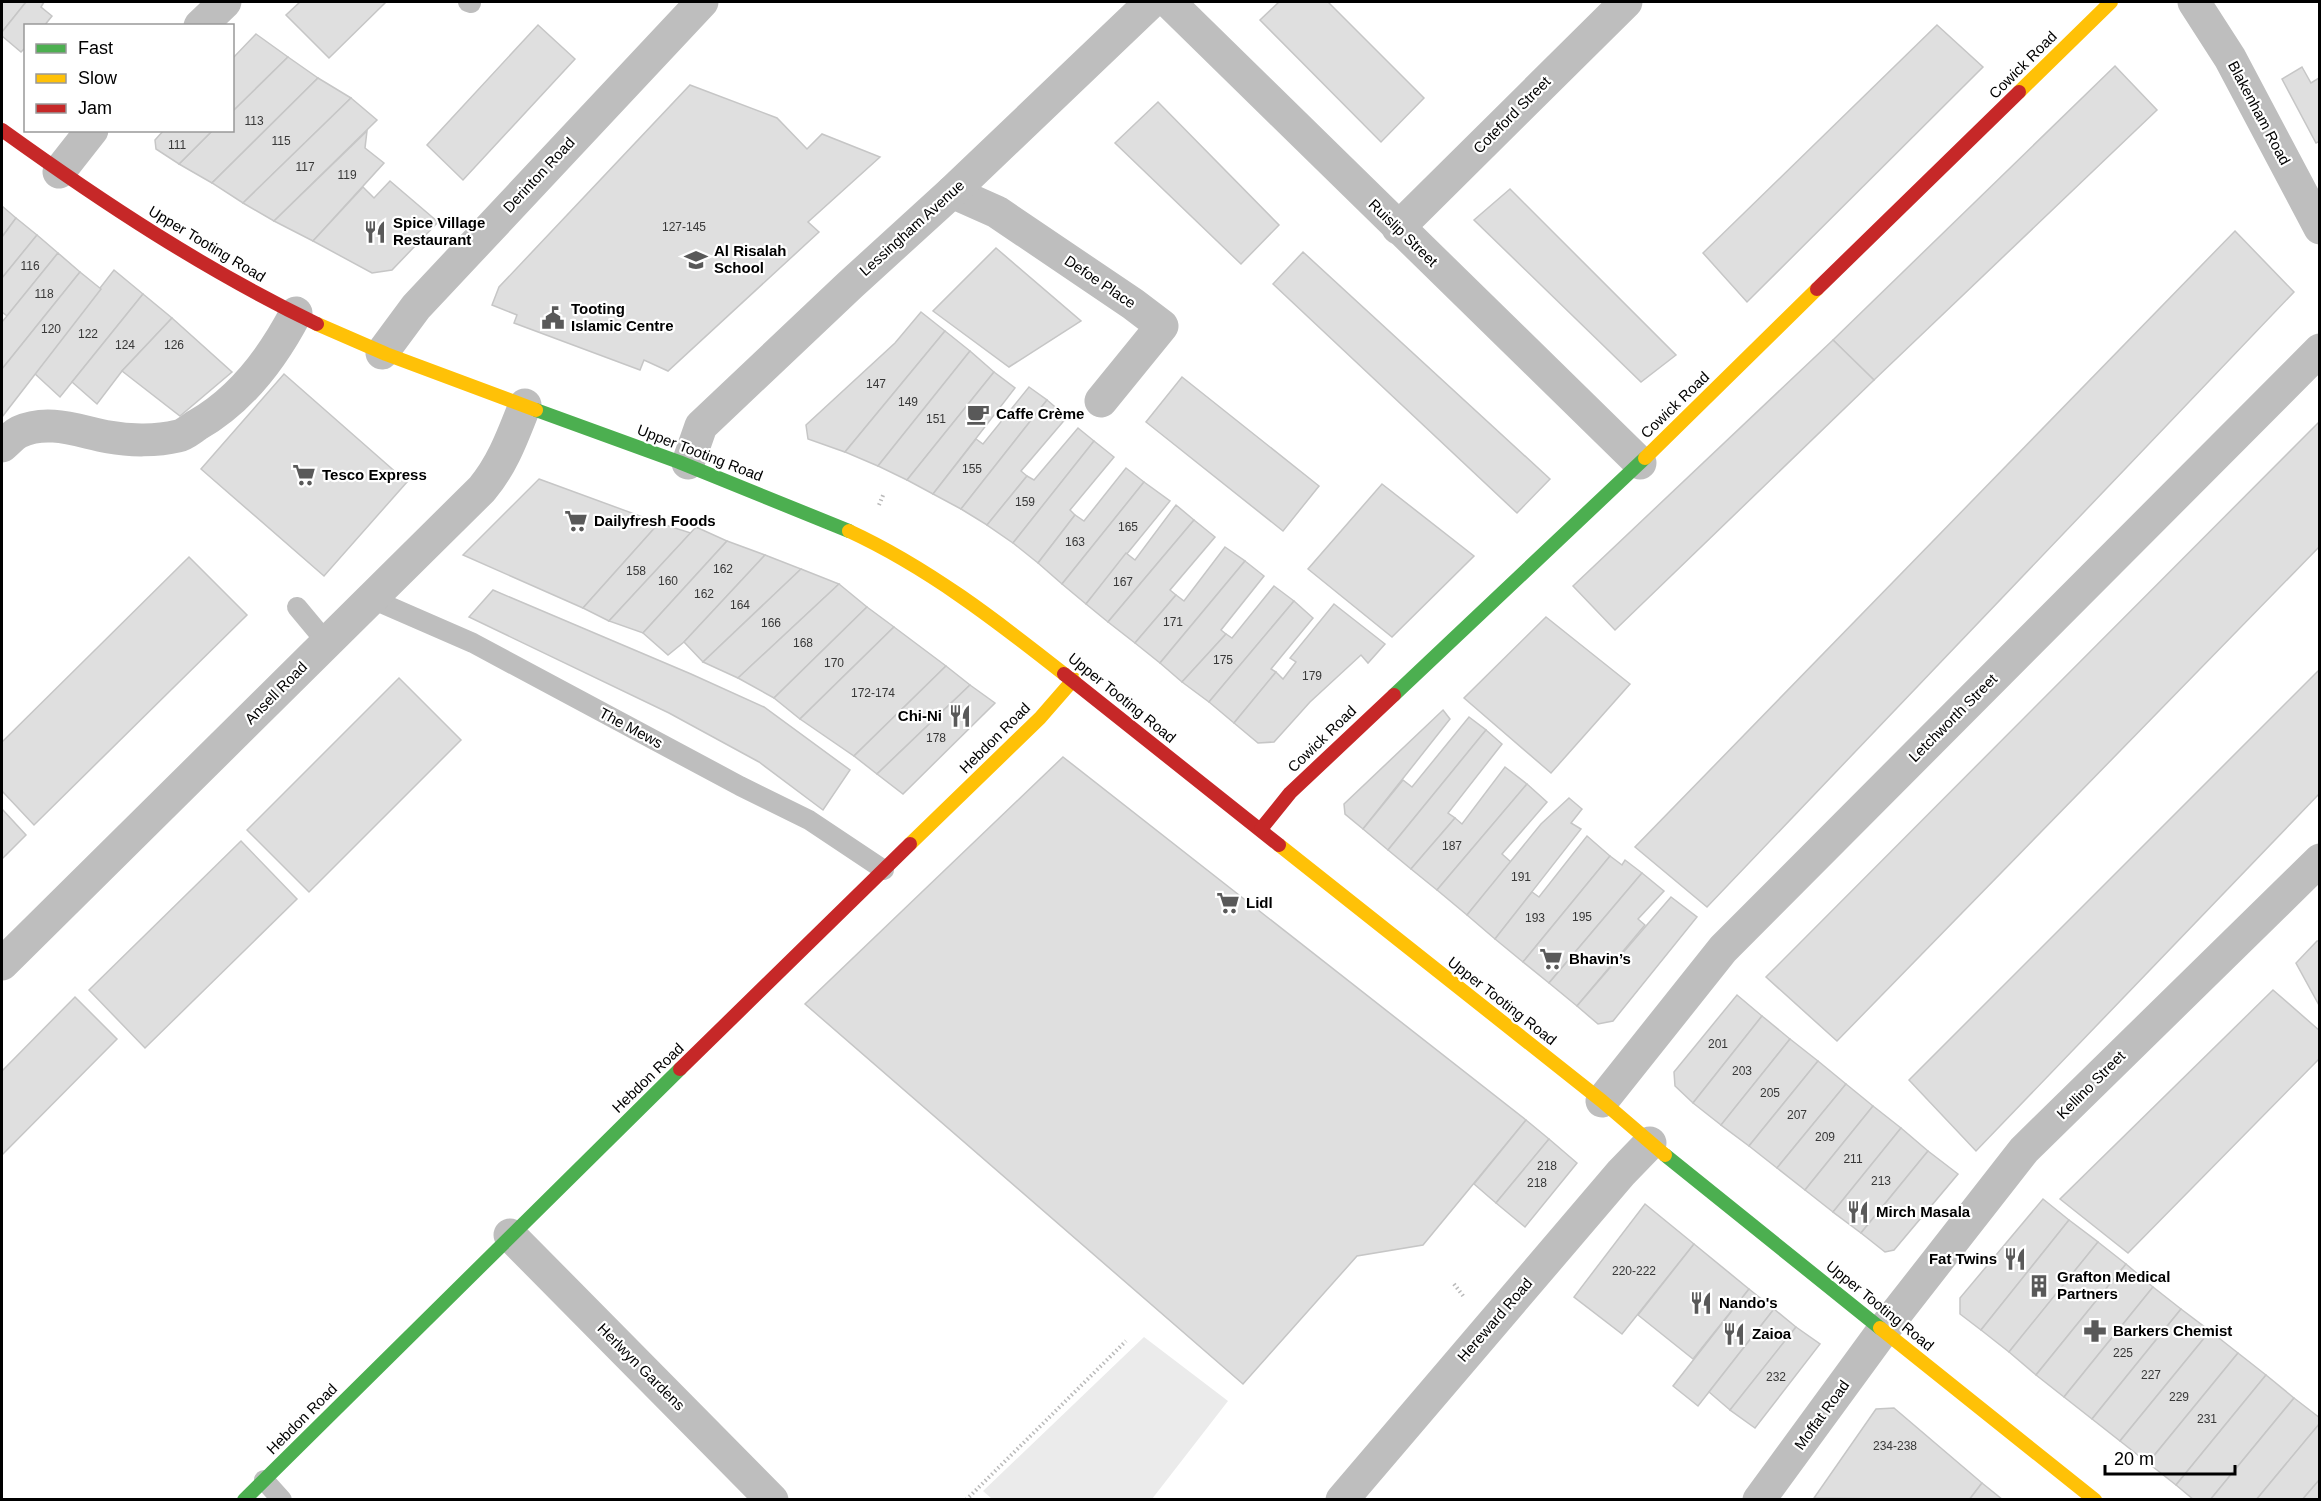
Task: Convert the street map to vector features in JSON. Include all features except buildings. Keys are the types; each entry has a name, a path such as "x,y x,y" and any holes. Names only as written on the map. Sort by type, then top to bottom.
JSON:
{"main road":[{"name":"Cowick Road","path":"1260,829 1305,778 1640,463 2111,2"},
{"name":"Upper Tooting Road","path":"2,130 59,172 224,277 296,313 382,352 688,463 840,528 895,555 939,583 1074,680 1602,1101 1650,1143 2095,1500"},
{"name":"Hebdon Road","path":"244,1500 510,1235 1040,718 1074,680"}],"street":[{"path":"202,24 225,2"},
{"name":"Derinton Road","path":"382,352 416,307 702,2"},
{"name":"Lessingham Avenue","path":"688,463 701,426 952,192 1151,2"},
{"name":"Ruislip Street","path":"1169,2 1640,463"},
{"name":"Coteford Street","path":"1398,228 1626,2"},
{"name":"Blakenham Road","path":"2194,2 2230,58 2316,212"},
{"path":"59,172 90,132"},
{"name":"Defoe Place","path":"952,192 997,212 1162,326 1101,401"},
{"path":"2,446 19,432 44,426 74,428 109,437 140,439 179,436 205,421 240,392 280,344 296,313"},
{"name":"Letchworth Street","path":"1602,1101 1723,949 2319,350"},
{"name":"Ansell Road","path":"2,964 372,599 495,474 525,405"},
{"name":"Kellino Street","path":"1884,1329 2024,1150 2319,860"},
{"name":"Hereward Road","path":"1342,1500 1621,1173 1650,1143"},
{"name":"Herlwyn Gardens","path":"510,1235 772,1500"},
{"name":"Moffat Road","path":"1759,1500 1884,1329"}],"lane":[{"name":"The Mews","path":"372,599 472,643 740,786 809,820 884,870"},
{"path":"297,607 327,643"},
{"path":"264,1480 282,1500"}],"path":[{"path":"966,1500 1126,1341"}],"shaded area":[{"path":"1144,1337 1228,1401 1152,1499 992,1499 983,1491"}],"traffic: fast":[{"path":"536,410 679,462 849,531"},
{"path":"1394,695 1645,458"},
{"path":"244,1500 680,1069"},
{"path":"1665,1155 1880,1328"}],"traffic: slow":[{"path":"2019,92 2111,2"},
{"path":"1645,458 1817,289"},
{"path":"317,324 386,354 536,410"},
{"path":"849,531 934,578 1013,634 1064,674"},
{"path":"910,844 1040,718 1074,679"},
{"path":"1279,845 1602,1101 1665,1155"},
{"path":"1880,1328 2095,1500"}],"traffic: jam":[{"path":"1817,289 2019,92"},
{"path":"2,130 155,234 235,281 317,324"},
{"path":"1064,674 1279,845"},
{"path":"1261,829 1290,793 1394,695"},
{"path":"680,1069 910,844"}],"place":[{"name":"Spice Village Restaurant","path":"375,232"},
{"name":"Al Risalah School","path":"696,260"},
{"name":"Tooting Islamic Centre","path":"553,318"},
{"name":"Caffe Crème","path":"978,414"},
{"name":"Tesco Express","path":"304,475"},
{"name":"Dailyfresh Foods","path":"576,521"},
{"name":"Chi-Ni","path":"960,716"},
{"name":"Lidl","path":"1228,903"},
{"name":"Bhavin’s","path":"1551,959"},
{"name":"Mirch Masala","path":"1858,1212"},
{"name":"Fat Twins","path":"2015,1259"},
{"name":"Grafton Medical Partners","path":"2039,1286"},
{"name":"Nando's","path":"1701,1303"},
{"name":"Barkers Chemist","path":"2095,1331"},
{"name":"Zaioa","path":"1734,1334"}]}
